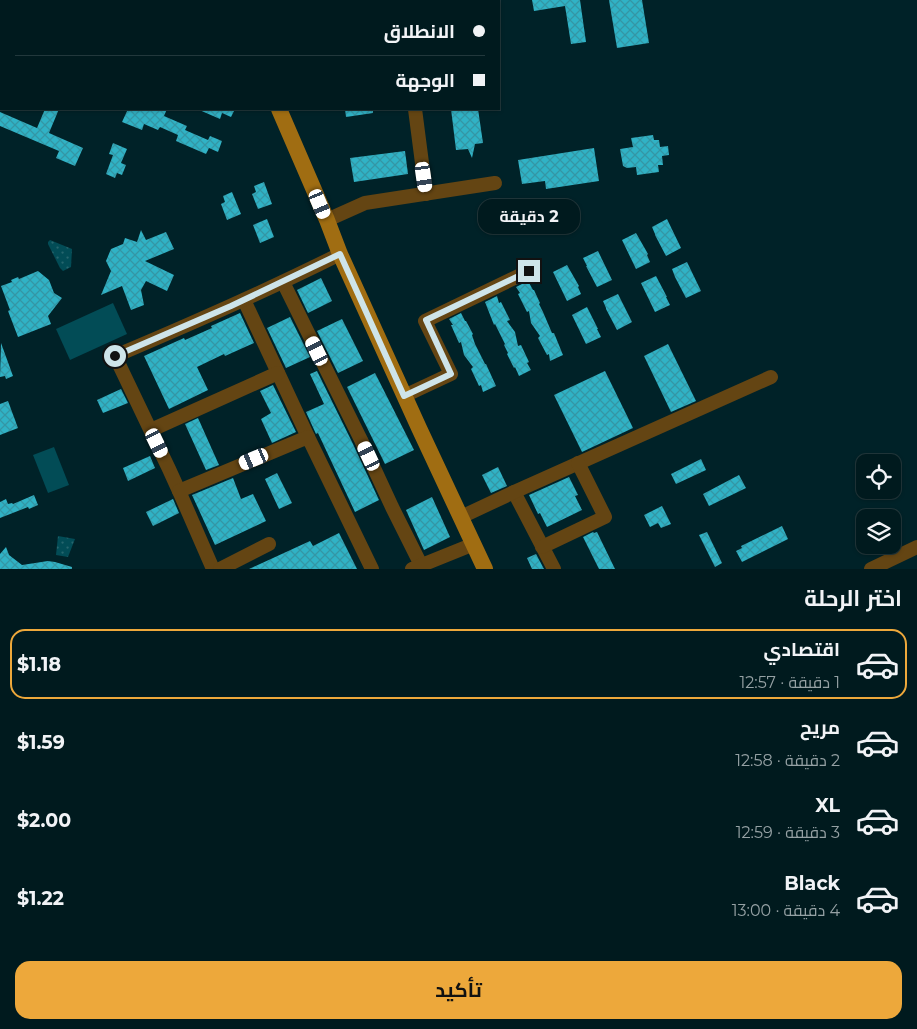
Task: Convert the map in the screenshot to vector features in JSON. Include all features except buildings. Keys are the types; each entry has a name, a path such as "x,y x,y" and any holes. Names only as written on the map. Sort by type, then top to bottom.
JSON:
{"main road":[{"path":"279,110 340,254 485,569"}],"street":[{"path":"415,110 426,194"},
{"path":"327,220 365,204 495,183"},
{"path":"213,569 169,469 115,356 244,300 340,254"},
{"path":"404,396 451,374 426,320 529,271"},
{"path":"283,282 361,440 417,567 474,544"},
{"path":"244,300 372,569"},
{"path":"151,430 278,373"},
{"path":"461,517 771,377"},
{"path":"178,491 308,437"},
{"path":"542,547 604,517 578,463"},
{"path":"514,492 554,569"},
{"path":"220,569 269,544"},
{"path":"871,569 917,547"}],"shaded area":[{"path":"50,240 72,249 71,267 63,271 60,268 48,244"},
{"path":"113,303 127,334 70,360 56,329"},
{"path":"54,447 69,485 48,493 33,455"},
{"path":"58,536 75,539 68,557 56,555"}],"route":[{"path":"115,356 231,306 340,254 404,396 451,374 426,320 529,271"}]}
